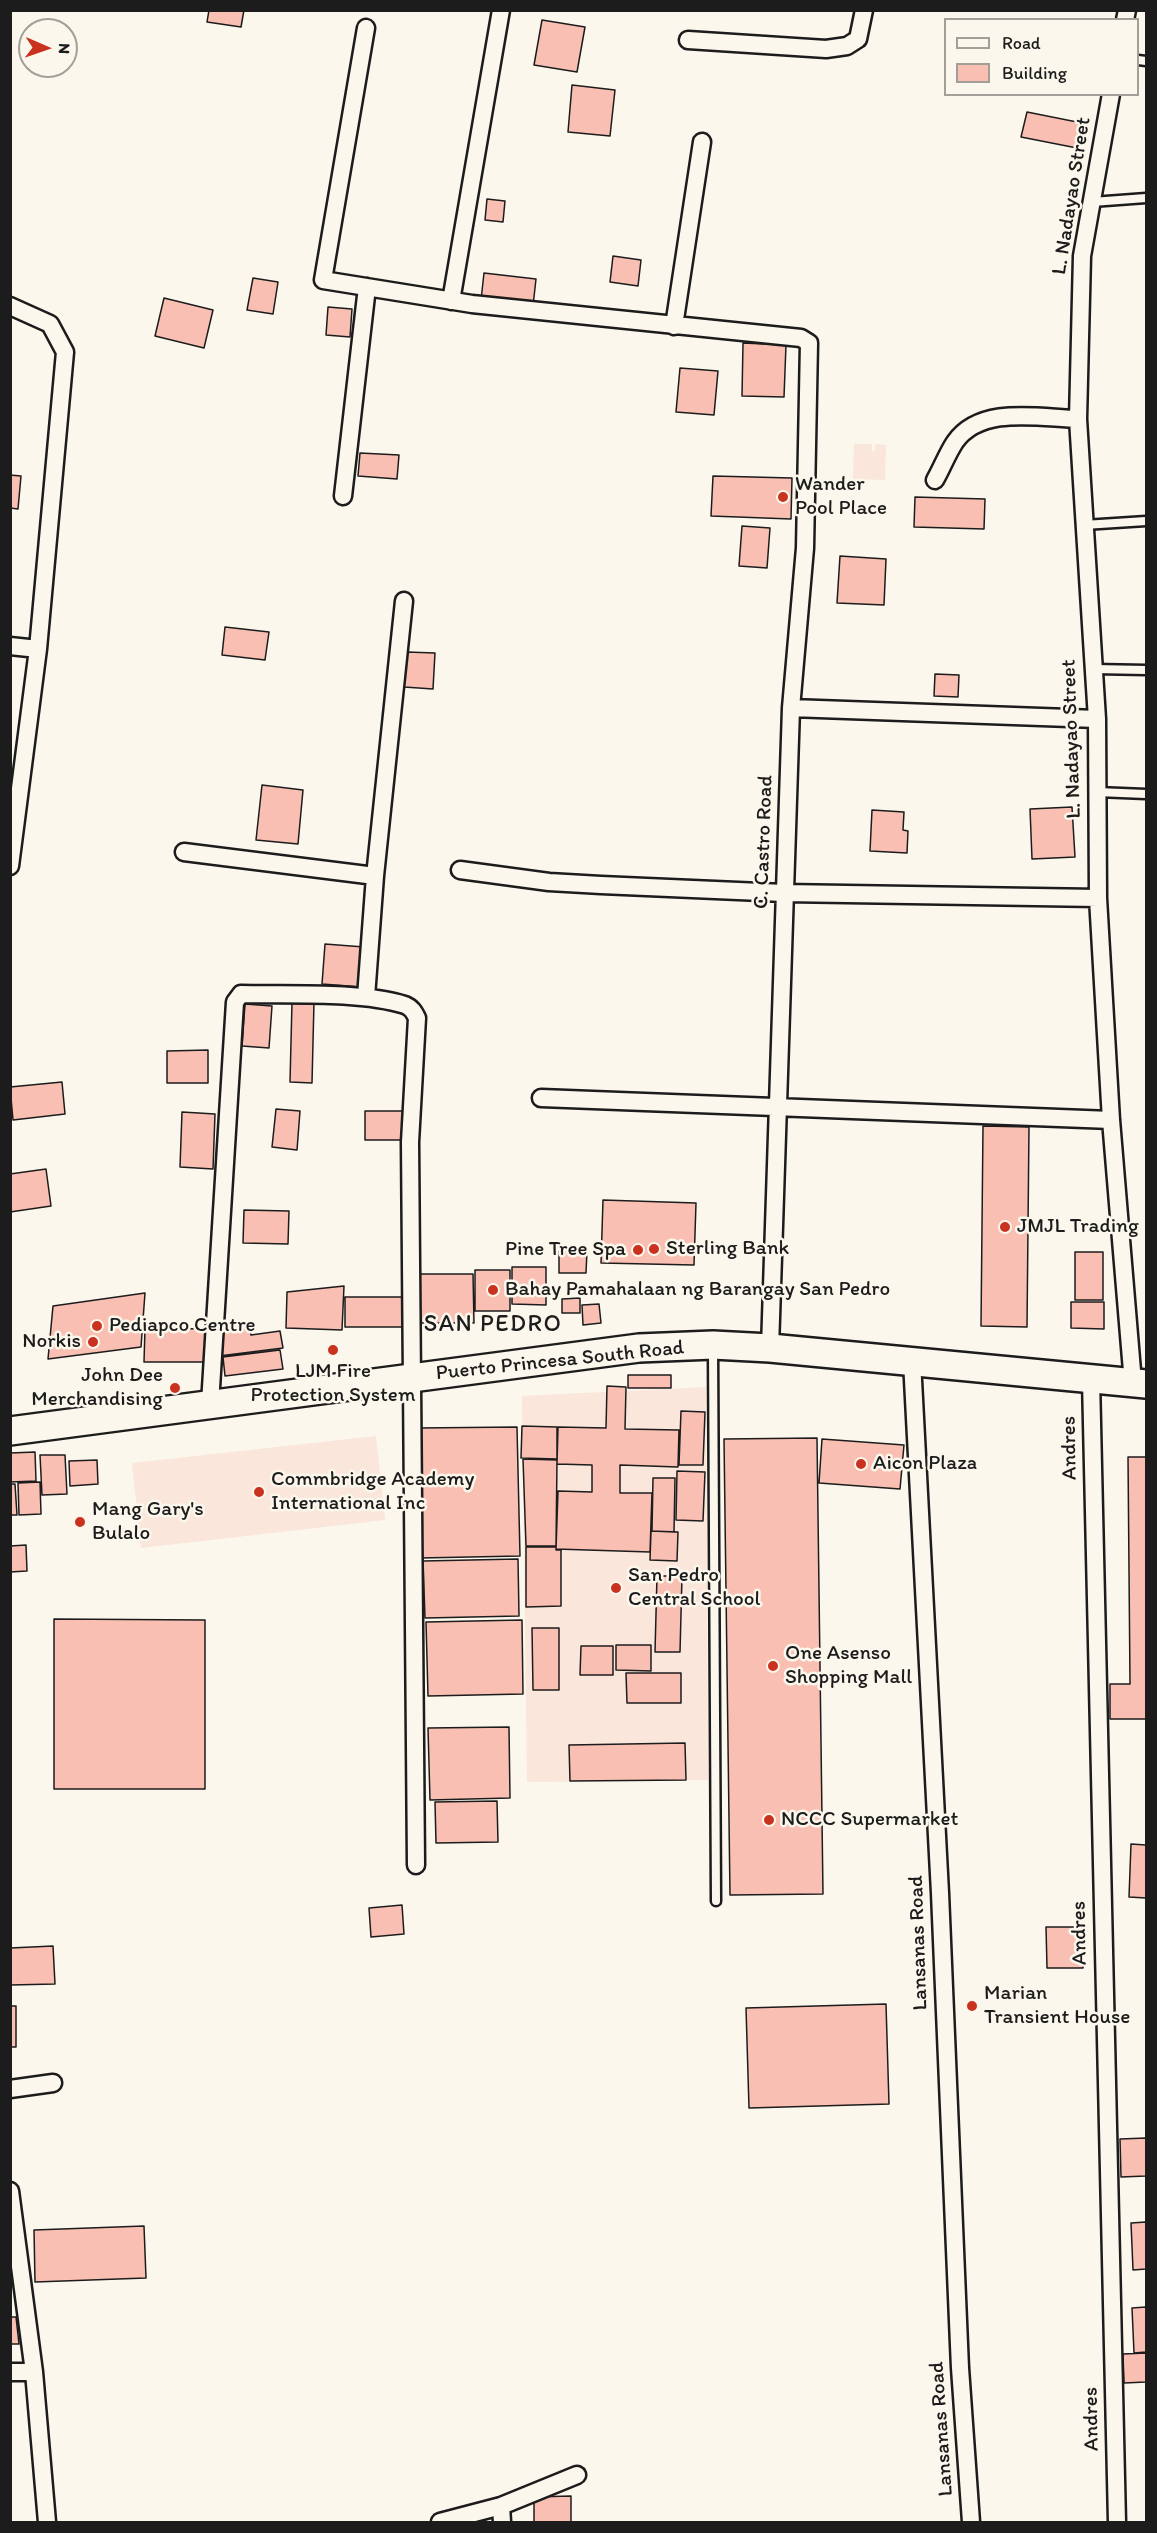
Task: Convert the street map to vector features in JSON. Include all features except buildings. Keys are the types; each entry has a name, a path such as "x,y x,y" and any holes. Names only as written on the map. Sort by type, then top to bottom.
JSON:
{"main road":[{"name":"Puerto Princesa South Road","path":"10,1431 639,1348 713,1345 771,1348 1140,1384"}],"street":[{"path":"451,301 501,10"},
{"path":"688,40 826,49 847,46 858,39 864,10"},
{"path":"366,28 323,280 451,301 674,326 702,142"},
{"name":"L. Nadayao Street","path":"1111,96 1082,256 1078,419 1094,669 1098,898 1111,1120 1140,1384"},
{"path":"343,496 367,287"},
{"path":"10,306 50,324 65,352 38,649 10,866"},
{"name":"C. Castro Road","path":"674,326 806,340 810,347 805,548 791,708 771,1348"},
{"path":"935,480 955,441 974,424 999,417 1078,419"},
{"path":"366,997 375,876 404,601"},
{"path":"10,646 38,649"},
{"path":"791,708 1096,719"},
{"path":"184,852 375,876"},
{"path":"460,870 549,882 784,893 1098,898"},
{"path":"210,1404 235,1002 241,994 366,997 406,1006 413,1010 417,1018 410,1142 416,1865"},
{"path":"540,1098 1111,1120"},
{"name":"Lansanas Road","path":"912,1361 940,1893 960,2368 971,2523"},
{"name":"Andres","path":"1091,1379 1117,2523"},
{"path":"10,2089 53,2083"},
{"path":"10,2191 34,2372 47,2523"},
{"path":"10,2372 34,2372"},
{"path":"440,2523 502,2514 577,2475"}],"lane":[{"path":"1092,202 1146,198"},
{"path":"1084,525 1146,521"},
{"path":"1094,669 1146,670"},
{"path":"1097,792 1146,794"},
{"path":"713,1345 716,1901"}],"shaded area":[{"path":"854,444 872,444 872,451 875,451 875,444 886,445 885,480 853,479"},
{"name":"San Pedro Central School","path":"706,1387 708,1780 527,1782 522,1396"},
{"name":"Commbridge Academy International Inc","path":"376,1436 385,1520 141,1548 132,1463"}],"place":[{"name":"Wander Pool Place","path":"783,497"},
{"name":"JMJL Trading","path":"1005,1227"},
{"name":"Sterling Bank","path":"654,1249"},
{"name":"Pine Tree Spa","path":"638,1250"},
{"name":"Bahay Pamahalaan ng Barangay San Pedro","path":"493,1290"},
{"name":"Pediapco Centre","path":"97,1326"},
{"name":"Norkis","path":"93,1342"},
{"name":"LJM Fire Protection System","path":"333,1350"},
{"name":"John Dee Merchandising","path":"175,1388"},
{"name":"Aicon Plaza","path":"861,1464"},
{"name":"Commbridge Academy International Inc","path":"259,1492"},
{"name":"Mang Gary's Bulalo","path":"80,1522"},
{"name":"San Pedro Central School","path":"616,1588"},
{"name":"One Asenso Shopping Mall","path":"773,1666"},
{"name":"NCCC Supermarket","path":"769,1820"},
{"name":"Marian Transient House","path":"972,2006"}],"district":[{"name":"SAN PEDRO","path":"493,1325"}]}
